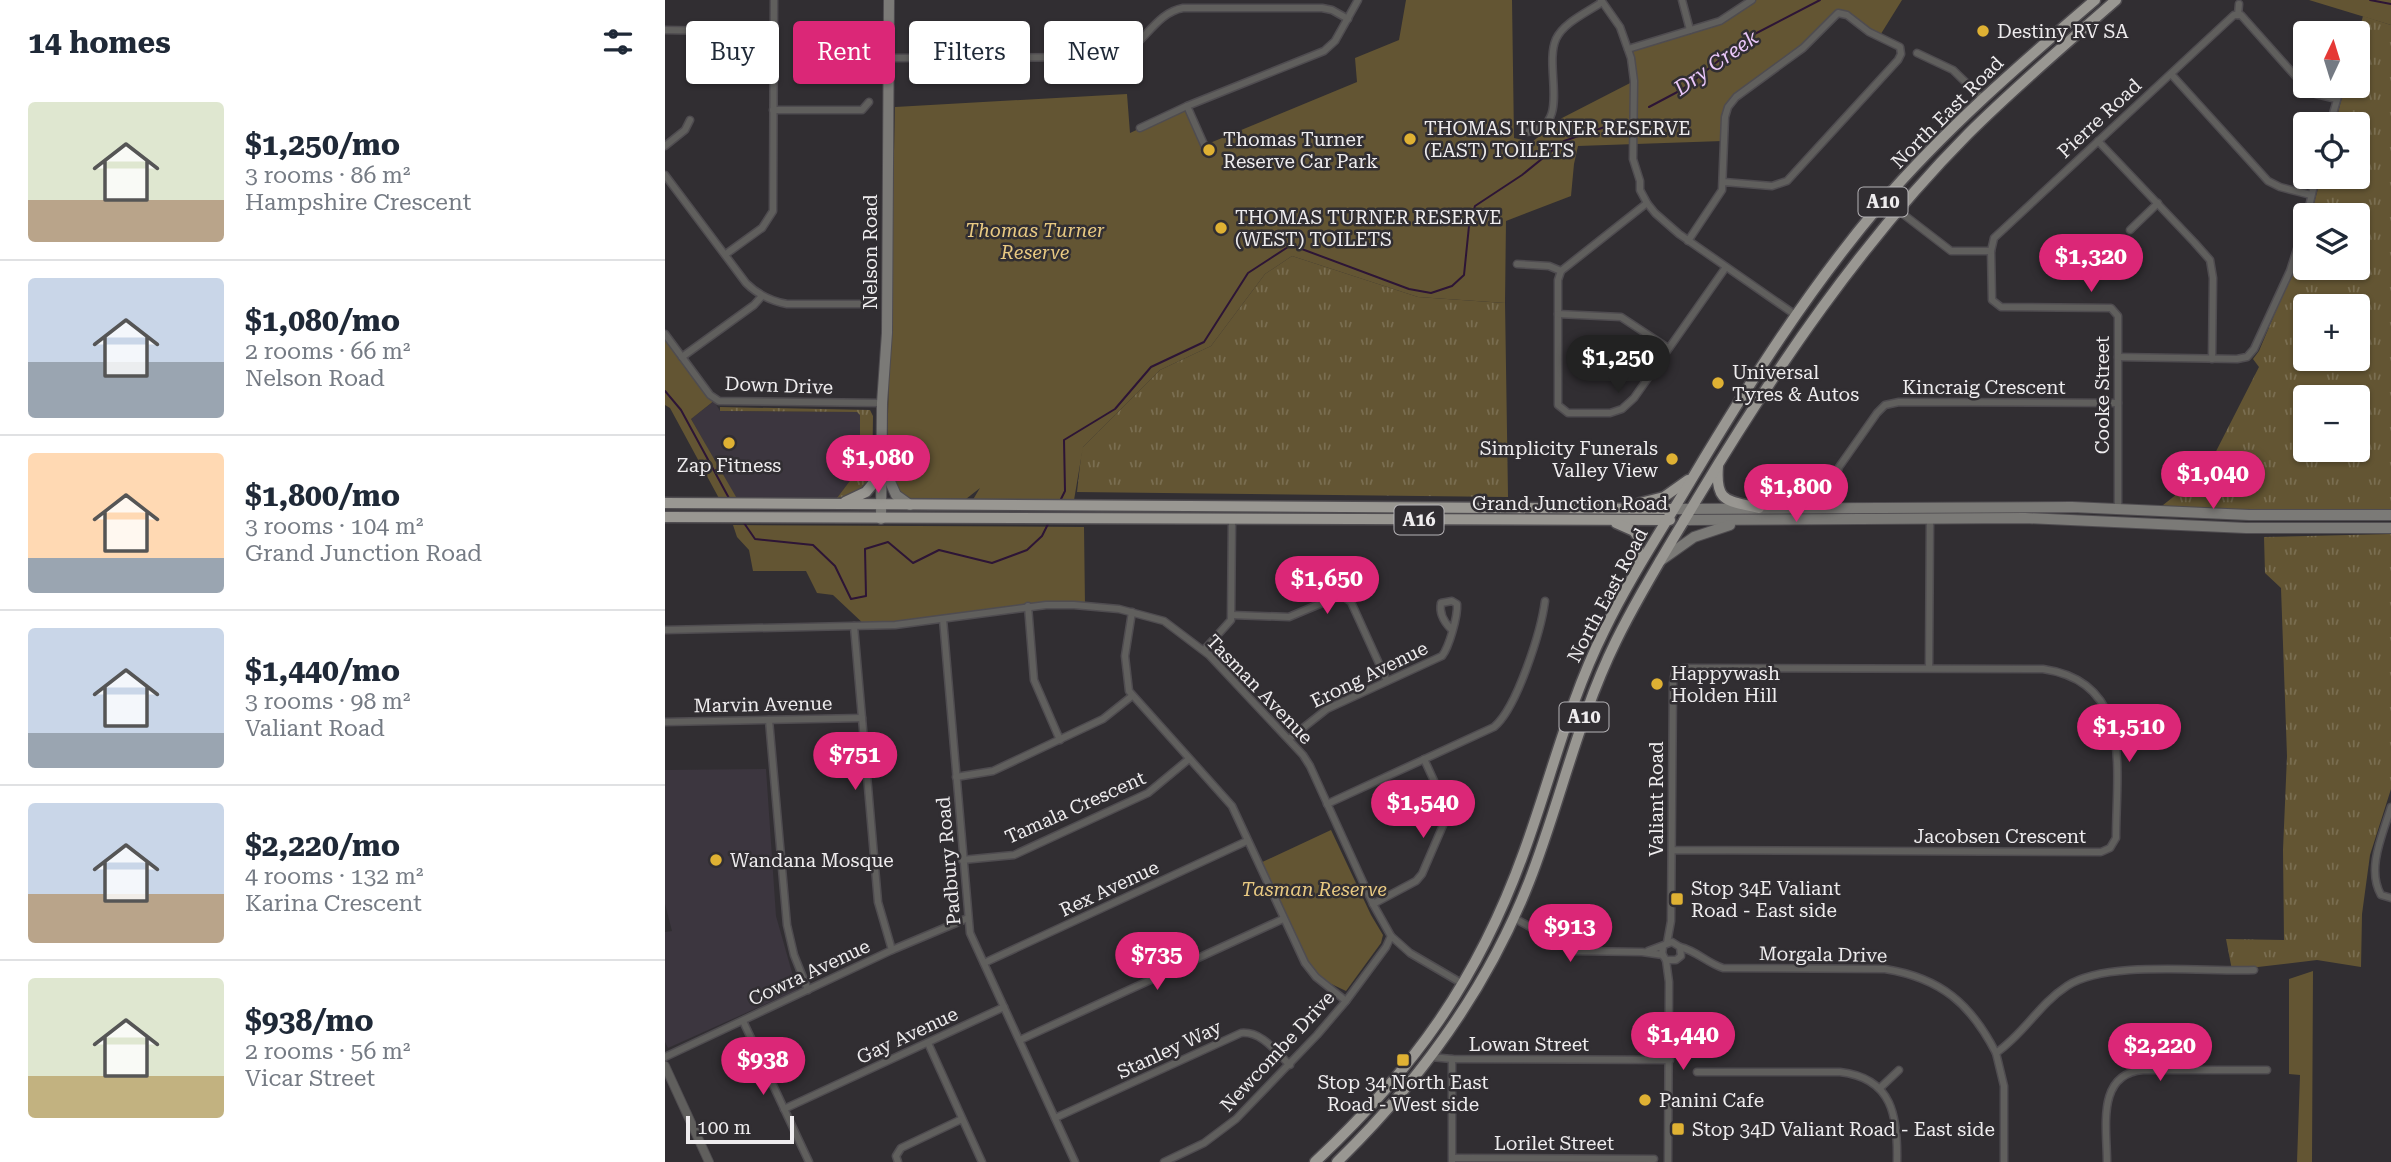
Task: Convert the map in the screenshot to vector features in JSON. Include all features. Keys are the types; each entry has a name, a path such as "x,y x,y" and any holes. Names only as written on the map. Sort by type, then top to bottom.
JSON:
{"highway":[{"name":"North East Road","path":"1315,1162 1374,1104 1404,1069 1428,1039 1463,984 1508,893 1583,680 1603,633 1635,572 1720,429 1835,261 1879,207 1982,98 2095,0"},
{"name":"North East Road","path":"1337,1162 1381,1117 1431,1057 1471,998 1514,918 1533,871 1592,696 1634,605 1718,464 1801,338 1851,266 1940,164 2005,99 2116,0"},
{"path":"1982,121 1982,98 1992,101 2005,99"},
{"path":"1801,338 1797,316 1810,315 1821,310"},
{"path":"1718,464 1717,488 1722,496 1759,508"},
{"path":"839,504 866,492 881,474"},
{"path":"1610,508 1659,499 1695,474"},
{"name":"Grand Junction Road","path":"665,503 1673,509"},
{"path":"1232,506 1232,520"},
{"path":"1494,507 1494,520"},
{"name":"Grand Junction Road","path":"665,517 1684,520"},
{"path":"1607,520 1629,528 1639,538 1640,548 1635,572"},
{"path":"1493,927 1514,918 1509,907 1508,893"},
{"path":"1404,1069 1417,1060 1431,1057 1428,1039"}],"main road":[{"name":"Nelson Road","path":"889,0 889,21"},
{"name":"Nelson Road","path":"881,519 882,403 887,346 890,84"},
{"path":"881,458 893,491 898,498 910,505"},
{"name":"Grand Junction Road","path":"1673,509 1930,507 2307,516 2391,515"},
{"path":"1930,507 1930,519"},
{"path":"1832,508 1833,521"},
{"path":"2117,521 2118,510"},
{"path":"2224,514 2246,528"},
{"name":"Grand Junction Road","path":"1684,520 2049,518 2246,528 2391,528"},
{"path":"1658,563 1694,537 1744,521"}],"street":[{"path":"774,0 774,21"},
{"path":"1140,128 1187,106 1324,51 1333,44 1358,0"},
{"path":"1682,0 1690,30"},
{"path":"1628,49 1720,20 1752,0"},
{"path":"1527,132 1541,129 1552,116 1554,49 1558,37 1570,24 1602,1 1620,27 1628,49 1634,83 1633,163 1640,181 1640,190 1647,203 1662,220 1688,241 1797,316"},
{"path":"2239,4 2238,15 2241,15 2307,89 2337,99 2333,112"},
{"path":"895,58 1116,57 1126,52 1172,8 1322,8 1348,19"},
{"path":"1688,241 1719,197 1724,182 1724,124 1730,103 1803,48 1838,13 1847,15 1869,32 1898,45 1901,50 1899,58 1785,183 1772,186 1724,182"},
{"name":"Pierre Road","path":"1991,251 1994,238 2234,15 2238,15"},
{"path":"665,30 686,30"},
{"path":"1917,53 1953,70 1982,98"},
{"path":"2171,74 2268,181 2311,195"},
{"path":"726,254 762,228 773,211 773,84"},
{"path":"773,110 862,110 869,102"},
{"path":"1187,106 1206,149"},
{"path":"665,146 685,130 690,120"},
{"path":"2098,141 2210,260 2213,278 2212,359"},
{"path":"665,175 746,283 762,296 787,304 867,304"},
{"path":"2309,203 2313,189"},
{"path":"1647,203 1561,271 1557,280 1557,400 1560,409 1566,412 1610,414 1622,410 1638,393 1726,267"},
{"path":"2130,230 2158,203"},
{"path":"1899,211 1951,251 1991,251"},
{"name":"Cooke Street","path":"1991,251 1992,300 2001,307 2111,308 2118,316 2118,510"},
{"path":"2118,357 2247,357 2254,349 2293,262"},
{"path":"1517,264 1549,265 1561,271"},
{"path":"682,357 754,305 762,296"},
{"path":"1558,314 1621,317 1668,348"},
{"name":"Down Drive","path":"665,334 710,395 719,401 882,403"},
{"name":"Kincraig Crescent","path":"1832,508 1834,483 1839,467 1885,405 1899,402 2118,403"},
{"path":"1929,668 1930,519"},
{"path":"1204,650 1228,626 1232,615 1232,520"},
{"path":"1232,615 1289,617 1343,596 1351,602 1387,681"},
{"path":"1327,804 1494,727 1505,716 1542,625 1545,601"},
{"name":"Tasman Avenue","path":"665,630 895,625 1028,607 1094,606 1164,621 1204,650 1289,739 1310,765 1373,904 1391,936 1410,953 1463,984"},
{"path":"1028,607 1034,680 1060,740"},
{"path":"1132,612 1125,656 1127,685 1132,696 1226,797 1311,972 1346,1001"},
{"name":"Padbury Road","path":"943,619 970,933 1075,1162"},
{"path":"854,626 878,902 892,950"},
{"name":"Erong Avenue","path":"1289,739 1318,714 1441,656 1448,645 1451,629"},
{"name":"Jacobsen Crescent","path":"1672,850 2101,852 2114,845 2116,838 2115,729 2107,710 2091,689 2064,673 2043,669 1693,666 1683,667 1675,672 1674,677"},
{"name":"Valiant Road","path":"1668,1162 1669,982 1665,951 1671,921 1674,677"},
{"path":"956,776 993,771 1111,715 1132,696"},
{"name":"Marvin Avenue","path":"665,722 862,718"},
{"path":"769,720 787,925 794,955 807,990"},
{"name":"Tamala Crescent","path":"963,860 1014,855 1148,793 1189,759"},
{"path":"1373,904 1416,881 1422,874 1444,823 1446,807 1424,759"},
{"path":"2391,807 2375,869 2376,887 2381,895 2391,898"},
{"name":"Rex Avenue","path":"984,963 1247,841"},
{"name":"Cowra Avenue","path":"665,1057 892,950 968,918"},
{"path":"1514,918 1574,951 1678,952"},
{"path":"1020,1041 1283,919"},
{"name":"Valiant Road","path":"1669,982 1678,952 1671,921"},
{"name":"Newcombe Drive","path":"1164,1162 1204,1143 1223,1130 1290,1065 1346,1001 1386,947 1391,936"},
{"path":"1665,951 1678,952"},
{"name":"Morgala Drive","path":"1678,952 1700,956 1723,968 1885,970 1912,975 1944,989 1962,1003 1980,1023 1996,1053 2004,1086 2004,1162"},
{"path":"1996,1053 2015,1040 2042,1006 2054,996 2068,985 2090,976 2126,970 2253,970"},
{"name":"Gay Avenue","path":"784,1109 1004,1006"},
{"path":"743,1021 809,1162"},
{"name":"Stanley Way","path":"1055,1118 1241,1033 1254,1033 1261,1037 1290,1065"},
{"path":"928,1043 982,1162"},
{"name":"Lowan Street","path":"1431,1057 1670,1060"},
{"path":"1452,1059 1453,1160"},
{"path":"665,1066 709,1162"},
{"path":"1880,1088 1899,1070"},
{"path":"2107,1162 2108,1100 2115,1083 2127,1073 2143,1070 2267,1070"},
{"path":"1697,1072 1840,1072 1863,1077 1880,1088 1888,1099 1895,1119 1897,1162"},
{"path":"898,1162 896,1156 901,1148 962,1119"},
{"name":"Lorilet Street","path":"1453,1160 1654,1159"}],"shaded area":[{"path":"714,401 720,411 857,412 860,415 860,447 852,454 852,478 837,498 736,498 691,419"},
{"path":"766,769 776,916 797,990 668,1048 665,1042 665,932 672,931 665,904 665,770"}],"green space":[{"name":"Thomas Turner Reserve","path":"1406,0 1512,0 1514,138 1532,142 1562,118 1634,81 1628,49 1720,21 1752,0 1902,0 1879,37 1843,13 1728,107 1723,141 1578,146 1571,196 1506,221 1505,303 1418,297 1292,256 1265,274 1211,346 1160,370 1083,447 1073,506 969,506 980,488 966,499 907,499 901,493 894,482 887,458 895,107 1127,94 1130,133 1187,106 1205,145 1357,82 1355,58 1399,40"},
{"path":"2309,0 2391,0 2391,25"},
{"path":"2363,16 2391,25 2391,511 2158,509 2206,471 2259,367 2253,359 2259,351 2293,270 2293,280 2370,280 2370,203 2314,203 2318,189 2370,189 2370,112 2338,112 2342,98 2370,98 2370,21 2362,21"},
{"path":"1292,256 1418,297 1505,303 1508,497 1077,492 1082,448 1160,370 1211,346 1265,274"},
{"path":"665,333 715,400 691,419 739,502 721,502 670,408 665,405"},
{"path":"720,407 870,410 873,416 872,481 857,495 837,498 852,478 852,454 860,446 860,415 857,412 720,411"},
{"path":"733,525 1084,527 1085,606 1028,606 866,626 833,595 817,593 806,571 753,571 749,550 737,537"},
{"path":"2391,534 2391,789 2370,855 2362,914 2361,967 2317,960 2232,970 2226,939 2284,940 2283,850 2287,756 2281,588 2265,573 2264,537"},
{"name":"Tasman Reserve","path":"1331,830 1383,935 1381,943 1346,991 1325,981 1305,963 1258,864"},
{"path":"2313,971 2312,1162 2297,1162 2300,1075 2289,1074 2289,979"}],"waterway":[{"name":"Dry Creek","path":"1649,107 1683,89 1747,38 1820,0"},
{"path":"2370,0 2391,4"},
{"name":"Dry Creek","path":"1060,501 1065,491 1064,440 1115,409 1151,367 1204,342 1248,273 1291,245 1409,289 1431,293 1452,286 1464,275 1469,226 1475,206 1522,175 1564,141 1622,121"},
{"name":"Dry Creek","path":"665,391 681,410 730,500"},
{"name":"Dry Creek","path":"744,523 755,539 813,545 835,566 851,599 866,596 865,549 888,542 913,563 939,550 992,563 1027,550 1042,536 1049,522"}],"place":[{"name":"Destiny RV SA","path":"1983,31"},
{"name":"THOMAS TURNER RESERVE (EAST) TOILETS","path":"1410,139"},
{"name":"Thomas Turner Reserve Car Park","path":"1209,150"},
{"name":"THOMAS TURNER RESERVE (WEST) TOILETS","path":"1221,228"},
{"name":"Universal Tyres & Autos","path":"1718,383"},
{"name":"Zap Fitness","path":"729,443"},
{"name":"Simplicity Funerals Valley View","path":"1672,459"},
{"name":"Happywash Holden Hill","path":"1657,684"},
{"name":"Wandana Mosque","path":"716,860"},
{"name":"Stop 34E Valiant Road - East side","path":"1677,899"},
{"name":"Stop 34 North East Road - West side","path":"1403,1060"},
{"name":"Panini Cafe","path":"1645,1100"},
{"name":"Stop 34D Valiant Road - East side","path":"1678,1129"}]}
